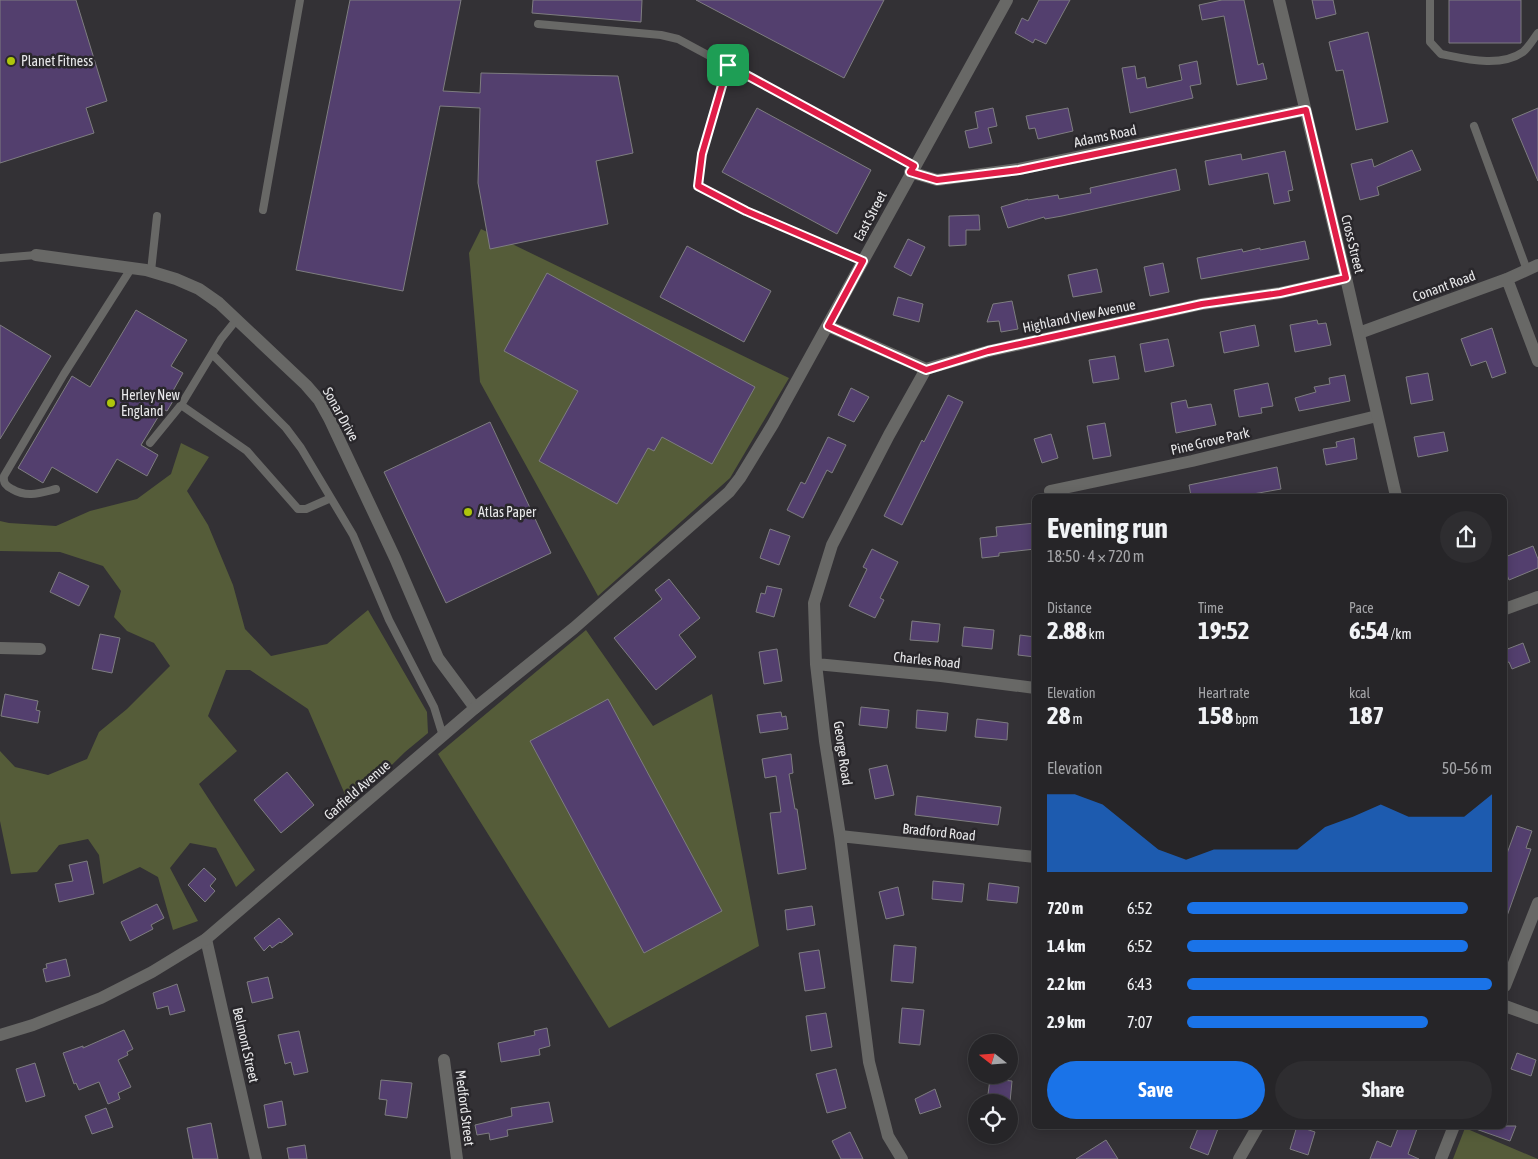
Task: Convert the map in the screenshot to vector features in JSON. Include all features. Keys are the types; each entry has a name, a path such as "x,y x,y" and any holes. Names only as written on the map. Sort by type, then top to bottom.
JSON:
{"street":[{"name":"East Street","path":"703,516 722,499 740,478 773,424 912,169 1007,0"},
{"name":"Cross Street","path":"1279,0 1396,494"},
{"name":"Adams Road","path":"912,169 937,180 1019,170 1306,110"},
{"name":"Sonar Drive","path":"36,255 132,267 176,279 199,289 213,298 237,319 299,377 319,400 395,558 438,658 475,708"},
{"name":"Conant Road","path":"1359,333 1507,279 1532,268"},
{"name":"Highland View Avenue","path":"926,370 988,351 1193,306 1280,293 1346,278"},
{"path":"1507,279 1538,361"},
{"path":"828,326 926,370"},
{"name":"George Road","path":"902,1159 888,1136 869,1062 840,836 825,740 816,664 814,603 832,546 889,435 926,370"},
{"name":"Pine Grove Park","path":"1050,491 1192,462 1376,416"},
{"name":"Garfield Avenue","path":"0,1035 33,1025 101,998 152,972 206,939 475,708 574,628 703,516"},
{"path":"1507,608 1538,596"},
{"path":"0,648 40,649"},
{"name":"Charles Road","path":"816,664 940,676 1032,688"},
{"name":"Bradford Road","path":"840,836 1032,858"},
{"path":"1507,981 1538,903"},
{"name":"Belmont Street","path":"206,939 256,1159"},
{"path":"1507,1007 1538,1018"},
{"name":"Medford Street","path":"444,1060 457,1159"},
{"path":"1239,1159 1256,1129"},
{"path":"1440,1159 1453,1129"}],"lane":[{"path":"263,210 300,0"},
{"path":"1430,0 1430,42 1441,54 1499,61 1523,51 1538,33"},
{"path":"538,24 667,36 683,42 728,65 912,169"},
{"path":"728,65 702,154 698,186 746,211 863,261"},
{"path":"1474,126 1532,268"},
{"path":"151,271 157,216"},
{"path":"0,258 36,255"},
{"path":"56,489 30,495 20,493 7,486 4,476 64,374 132,267"},
{"path":"150,443 181,405 212,354 237,319"},
{"path":"212,354 294,437 331,498 352,535 389,620 434,707 443,736"},
{"path":"181,405 247,451 298,509 306,510 331,498"}],"green space":[{"path":"481,229 789,378 730,478 598,596 480,382 469,253"},
{"path":"181,443 209,457 187,491 208,525 233,585 245,629 271,656 327,644 368,610 427,712 428,733 405,752 350,806 308,709 250,670 226,670 208,716 237,751 199,784 255,870 236,887 216,848 190,843 170,868 198,921 173,930 158,877 140,867 103,884 99,855 88,839 59,845 37,872 11,874 0,821 0,751 15,767 48,775 87,759 99,732 127,709 170,666 154,643 127,631 114,617 121,591 103,566 60,552 0,551 0,521 56,526 90,511 137,499 171,474"},
{"path":"586,630 653,726 712,694 759,946 609,1028 438,754"},
{"path":"1465,1129 1467,1129 1538,1159 1453,1159"}],"building":[{"path":"0,0 76,0 107,101 86,108 94,133 0,163"},
{"path":"350,0 461,0 443,91 480,93 481,73 618,76 633,153 596,161 608,224 490,249 478,183 480,108 440,106 403,291 296,270"},
{"path":"533,0 642,0 641,22 532,13"},
{"path":"696,0 884,0 844,78"},
{"path":"1039,0 1070,0 1046,44 1035,39 1033,43 1015,33 1022,18 1028,21"},
{"path":"1222,0 1244,0 1258,65 1263,63 1267,79 1237,85 1224,16 1202,20 1199,5"},
{"path":"1312,0 1333,0 1336,14 1316,19"},
{"path":"1449,0 1521,0 1521,43 1449,43"},
{"path":"1368,32 1388,122 1356,130 1343,70 1336,71 1329,42"},
{"path":"1197,61 1201,84 1190,86 1193,98 1130,113 1122,68 1135,66 1137,79 1145,77 1147,88 1182,80 1179,65"},
{"path":"757,108 871,170 837,234 722,172"},
{"path":"993,108 997,126 988,128 992,143 969,148 965,131 978,128 975,112"},
{"path":"1068,108 1073,131 1038,139 1035,128 1029,129 1026,116"},
{"path":"1538,108 1538,181 1512,119"},
{"path":"1412,150 1421,170 1377,187 1379,195 1360,200 1351,164 1372,159 1374,167"},
{"path":"1285,151 1293,190 1288,191 1290,201 1274,204 1268,173 1209,185 1205,161 1241,154 1242,160"},
{"path":"1176,169 1180,190 1062,216 1045,219 1044,217 1008,228 1001,207 1028,199 1058,195 1059,199 1091,193 1090,188"},
{"path":"979,215 980,230 966,230 966,245 949,246 949,216"},
{"path":"908,239 925,247 911,276 894,267"},
{"path":"1305,241 1309,259 1201,279 1197,258 1242,249 1243,252 1260,248 1260,250"},
{"path":"687,246 771,291 744,342 660,297"},
{"path":"1163,263 1169,292 1150,296 1144,267"},
{"path":"1097,269 1102,292 1073,297 1068,275"},
{"path":"547,273 755,387 712,464 662,437 654,451 648,448 617,504 539,461 578,391 504,351"},
{"path":"898,297 923,304 919,322 893,315"},
{"path":"1012,301 1018,329 1001,332 999,321 987,322 993,304"},
{"name":"Herley New England","path":"136,310 187,340 171,366 183,373 169,398 173,401 167,411 163,409 141,445 158,455 147,476 117,459 97,493 52,467 43,483 18,468 72,376 90,387"},
{"path":"1317,320 1318,324 1326,323 1331,345 1295,352 1290,325"},
{"path":"0,325 51,356 0,439"},
{"path":"1255,325 1259,346 1224,353 1220,332"},
{"path":"1492,328 1506,373 1492,378 1486,361 1471,366 1461,339"},
{"path":"1168,339 1174,366 1145,372 1140,344"},
{"path":"1115,356 1119,379 1093,383 1089,360"},
{"path":"1428,373 1433,400 1411,404 1406,377"},
{"path":"1345,375 1350,401 1299,411 1295,398 1316,392 1314,387 1330,384 1329,378"},
{"path":"1268,383 1273,406 1261,408 1262,413 1239,417 1234,390"},
{"path":"851,388 869,397 854,422 838,415"},
{"path":"948,395 963,402 902,525 884,516 922,440 924,442"},
{"path":"1186,400 1188,408 1211,404 1216,425 1176,433 1171,403"},
{"name":"Atlas Paper","path":"490,422 551,553 446,603 384,472"},
{"path":"1105,423 1111,456 1093,459 1087,426"},
{"path":"1444,432 1448,451 1418,457 1414,437"},
{"path":"1051,434 1058,458 1042,463 1034,439"},
{"path":"828,437 846,445 832,473 827,470 803,518 787,510 801,482 805,484"},
{"path":"1354,438 1357,459 1326,465 1323,449 1337,447 1336,442"},
{"path":"1277,467 1281,489 1253,494 1191,494 1189,485"},
{"path":"1032,523 1032,549 999,553 999,556 982,558 980,538 997,536 996,527"},
{"path":"770,529 790,536 779,565 760,558"},
{"path":"1533,546 1538,559 1538,568 1509,580 1507,575 1507,556"},
{"path":"872,549 898,562 880,598 884,600 875,618 849,606 867,569 863,567"},
{"path":"59,572 89,586 79,606 50,592"},
{"path":"669,579 700,618 679,635 696,657 656,690 614,638 662,599 655,590"},
{"path":"767,586 782,589 774,617 756,612 761,593 765,594"},
{"path":"912,621 940,624 938,642 910,640"},
{"path":"964,627 994,630 992,649 962,646"},
{"path":"100,634 120,638 112,673 92,669"},
{"path":"1020,635 1032,637 1032,657 1018,655"},
{"path":"1523,643 1530,662 1512,669 1509,662 1507,662 1507,649"},
{"path":"777,649 782,681 764,684 759,652"},
{"path":"5,694 38,701 36,710 40,711 38,723 1,716"},
{"path":"608,699 722,911 644,953 530,741"},
{"path":"861,707 889,710 887,728 859,725"},
{"path":"917,710 948,713 946,731 916,728"},
{"path":"781,712 782,717 786,716 788,729 760,733 757,715"},
{"path":"977,719 1008,723 1007,740 975,737"},
{"path":"791,754 793,773 789,774 795,809 797,809 806,869 778,874 770,813 781,812 776,776 765,778 762,759"},
{"path":"887,765 894,795 875,799 869,769"},
{"path":"287,772 314,805 281,833 254,800"},
{"path":"917,796 1001,807 998,825 915,815"},
{"path":"1517,826 1532,831 1526,848 1531,849 1507,916 1507,854"},
{"path":"87,861 94,894 59,902 55,884 73,881 69,865"},
{"path":"204,868 216,879 210,886 215,891 205,902 188,885"},
{"path":"933,881 964,884 962,902 932,899"},
{"path":"989,883 1019,887 1017,903 987,900"},
{"path":"898,887 904,915 886,919 879,892"},
{"path":"157,904 164,918 151,925 153,929 130,941 121,922"},
{"path":"812,906 815,925 787,930 785,910"},
{"path":"279,918 293,934 272,948 270,945 264,951 254,938"},
{"path":"894,945 916,947 913,983 891,981"},
{"path":"819,950 825,988 805,991 799,953"},
{"path":"66,959 70,976 46,982 43,969 47,968 46,964"},
{"path":"268,977 273,998 252,1003 247,982"},
{"path":"177,984 185,1011 170,1015 168,1006 157,1009 153,993"},
{"path":"902,1008 924,1010 920,1045 899,1043"},
{"path":"826,1013 832,1047 811,1051 806,1016"},
{"path":"547,1028 550,1046 539,1049 540,1055 501,1062 498,1043 535,1035 534,1031"},
{"path":"124,1030 133,1049 127,1052 128,1055 118,1060 131,1087 118,1093 120,1099 108,1104 99,1082 79,1090 76,1083 74,1084 63,1053 83,1046 83,1048"},
{"path":"299,1031 308,1072 294,1075 291,1062 285,1064 278,1035"},
{"path":"1517,1053 1536,1060 1531,1076 1511,1069"},
{"path":"35,1063 45,1096 26,1102 16,1069"},
{"path":"836,1069 846,1108 827,1113 816,1074"},
{"path":"381,1080 412,1083 407,1118 385,1115 387,1100 379,1099"},
{"path":"989,1084 1012,1084 1011,1094 988,1094"},
{"path":"935,1089 941,1107 920,1114 915,1099"},
{"path":"282,1101 286,1125 268,1128 264,1105"},
{"path":"549,1102 553,1122 507,1130 508,1136 490,1140 489,1133 477,1135 475,1125 512,1116 511,1108"},
{"path":"106,1108 113,1127 92,1134 85,1116"},
{"path":"211,1123 218,1159 193,1159 187,1128"},
{"path":"1507,1126 1516,1126 1510,1141 1476,1129 1507,1129"},
{"path":"1198,1129 1218,1129 1208,1155 1190,1148"},
{"path":"1296,1129 1306,1129 1315,1132 1308,1155 1290,1149"},
{"path":"1398,1129 1417,1129 1408,1154 1419,1159 1370,1159 1377,1141 1391,1147"},
{"path":"850,1132 863,1159 841,1159 832,1141"},
{"path":"1106,1140 1118,1159 1076,1159"},
{"path":"305,1145 307,1159 289,1159 287,1148"}],"place":[{"name":"Planet Fitness","path":"11,61"},
{"name":"Herley New England","path":"111,403"},
{"name":"Atlas Paper","path":"468,512"}],"route":[{"path":"728,65 914,166 910,172 934,180 1019,170 1306,110 1346,278 1280,293 1202,304 988,351 926,370 828,326 863,261 746,211 698,186 702,154 728,65"}]}
